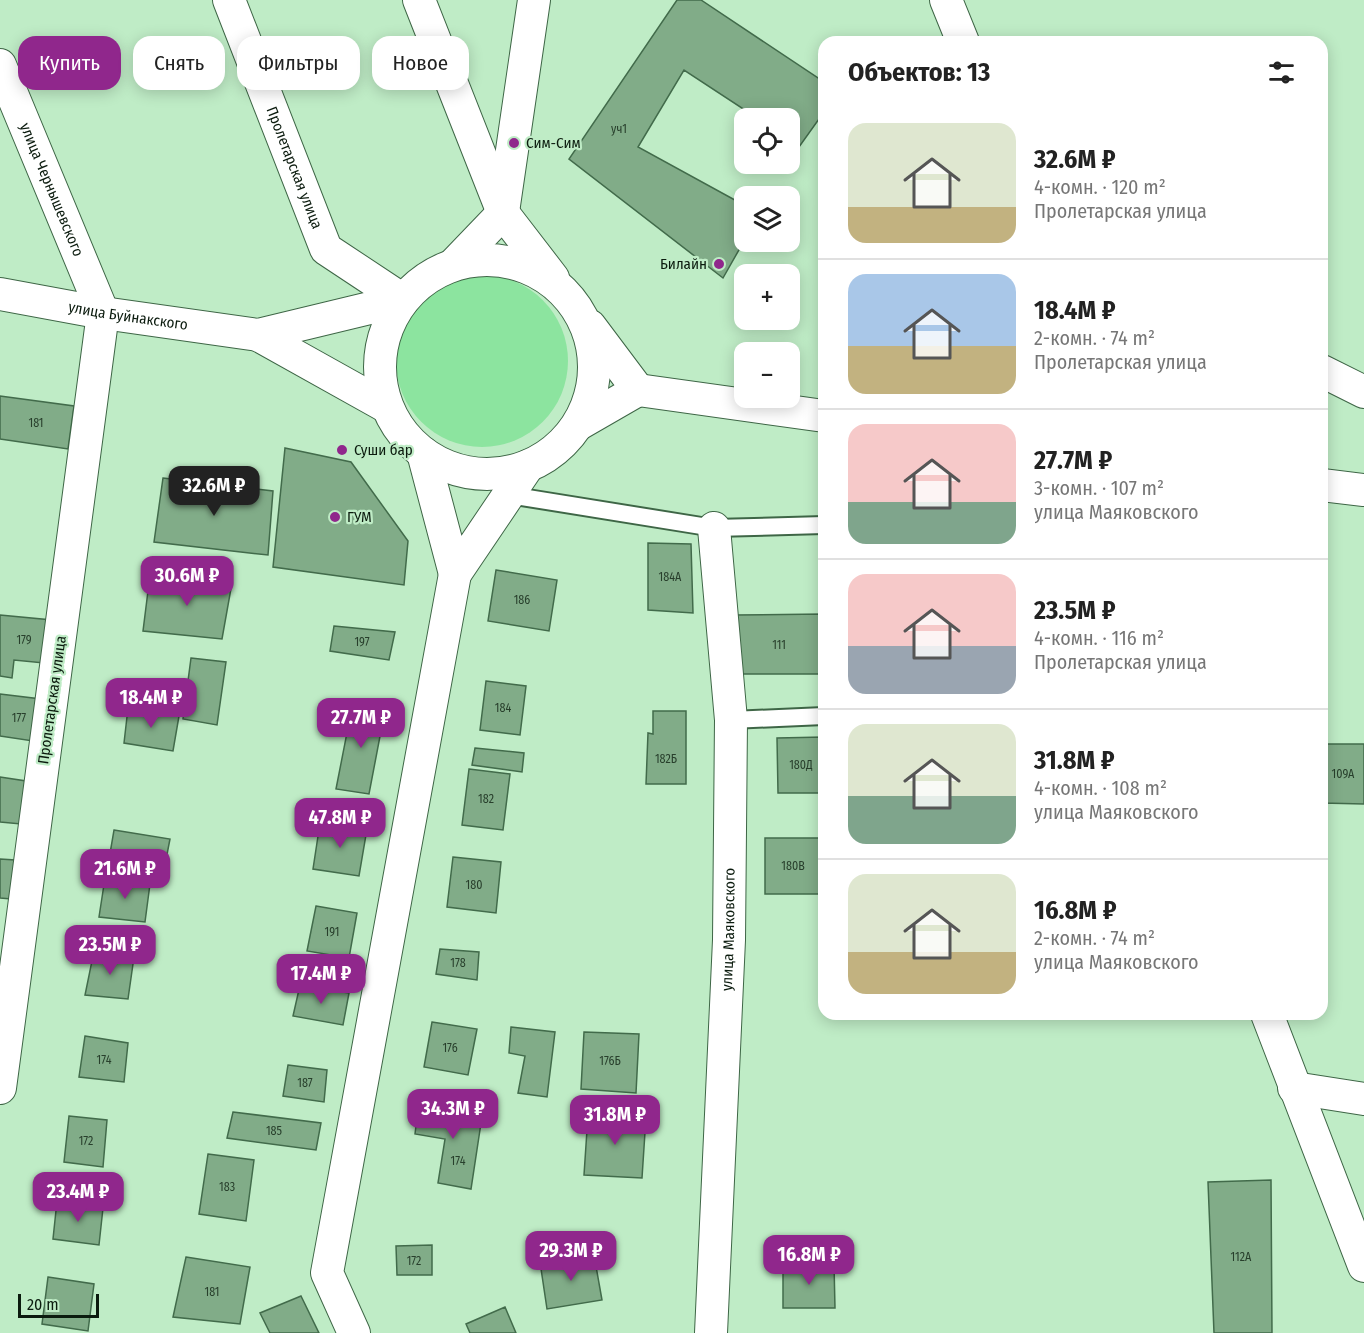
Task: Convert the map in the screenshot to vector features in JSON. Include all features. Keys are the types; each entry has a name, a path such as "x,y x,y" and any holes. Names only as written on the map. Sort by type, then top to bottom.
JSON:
{"street":[{"name":"Пролетарская улица","path":"229,0 326,249 403,300"},
{"path":"419,0 503,213 638,390"},
{"path":"454,264 503,213 534,0"},
{"path":"946,0 961,36"},
{"name":"улица Чернышевского","path":"0,65 103,313"},
{"path":"562,289 531,268 493,259 454,264 427,277 403,300 389,322 379,363 387,407 399,429 423,453 454,469 496,474 528,466 555,450 579,424 638,390 818,415"},
{"name":"улица Буйнакского","path":"0,294 103,313 258,335"},
{"path":"258,335 403,300"},
{"name":"Пролетарская улица","path":"0,1088 103,313"},
{"path":"579,424 593,388 594,350 583,317"},
{"path":"258,335 387,407"},
{"path":"1328,374 1364,392"},
{"path":"423,453 455,574"},
{"path":"354,1333 327,1273 455,574 528,466"},
{"path":"1328,486 1364,490"},
{"name":"улица Маяковского","path":"711,1333 729,940 731,720 714,528"},
{"path":"1269,1020 1364,1266"},
{"path":"1294,1088 1364,1099"}],"lane":[{"path":"509,495 714,528 818,525"},
{"path":"731,720 818,716"}],"green space":[{"path":"482,275 515,282 543,300 561,328 568,361 561,394 543,422 515,440 482,447 449,440 421,422 403,394 396,361 403,328 421,300 449,282"}],"building":[{"path":"677,0 701,0 818,78 818,120 800,146 800,108 742,108 684,70 638,147 734,200 734,252 738,252 723,278 569,159"},
{"path":"0,396 74,406 68,449 0,439"},
{"name":"ГУМ","path":"285,448 351,462 408,541 404,585 273,567"},
{"path":"163,478 273,491 268,555 154,542"},
{"path":"648,543 691,544 693,613 648,610"},
{"path":"496,570 557,580 549,631 488,621"},
{"path":"150,575 232,583 222,639 143,631"},
{"path":"818,614 818,674 735,674 735,615"},
{"path":"0,615 52,620 44,663 14,660 12,678 0,676"},
{"path":"334,626 395,632 389,660 330,651"},
{"path":"191,658 226,662 217,725 183,719"},
{"path":"486,681 526,686 520,735 480,730"},
{"path":"0,694 41,699 33,741 0,736"},
{"path":"353,702 385,710 369,794 336,789"},
{"path":"128,708 179,716 173,751 124,743"},
{"path":"653,711 686,711 686,784 646,784 648,733 653,734"},
{"path":"818,737 818,793 778,793 777,738"},
{"path":"1328,744 1364,744 1364,804 1328,803"},
{"path":"475,748 524,753 522,772 472,765"},
{"path":"469,769 510,774 503,830 462,825"},
{"path":"0,777 26,781 21,824 0,822"},
{"path":"320,823 367,829 359,876 313,869"},
{"path":"114,830 170,839 162,880 107,871"},
{"path":"765,838 818,838 818,894 765,894"},
{"path":"453,857 501,862 496,913 447,907"},
{"path":"0,859 15,860 11,899 0,898"},
{"path":"105,878 150,884 145,922 99,917"},
{"path":"316,906 357,913 349,958 307,951"},
{"path":"440,949 479,952 477,980 436,974"},
{"path":"94,951 134,957 128,999 85,995"},
{"path":"300,985 349,993 343,1025 293,1016"},
{"path":"432,1022 477,1029 468,1075 424,1067"},
{"path":"511,1027 555,1032 547,1097 518,1093 525,1056 509,1053"},
{"path":"584,1032 639,1034 636,1093 581,1089"},
{"path":"85,1036 128,1043 124,1082 79,1077"},
{"path":"288,1065 327,1070 324,1102 283,1096"},
{"path":"419,1102 483,1110 471,1189 438,1183 445,1139 415,1134"},
{"path":"233,1112 321,1123 316,1150 227,1138"},
{"path":"588,1115 646,1117 642,1178 584,1175"},
{"path":"69,1116 107,1120 103,1167 64,1162"},
{"path":"208,1154 254,1160 246,1221 199,1214"},
{"path":"1271,1180 1272,1333 1214,1333 1208,1182"},
{"path":"57,1201 103,1208 99,1245 53,1239"},
{"path":"432,1245 432,1275 397,1275 396,1246"},
{"path":"594,1255 602,1300 547,1309 540,1262"},
{"path":"186,1257 250,1267 240,1324 173,1317"},
{"path":"834,1264 835,1308 783,1308 783,1265"},
{"path":"48,1277 94,1284 88,1331 42,1324"},
{"path":"301,1296 319,1333 270,1333 260,1313"},
{"path":"505,1307 516,1333 470,1333 466,1324"}],"place":[{"name":"Сим-Сим","path":"514,143"},
{"name":"Билайн","path":"719,264"},
{"name":"Суши бар","path":"342,450"},
{"name":"ГУМ","path":"335,517"}]}
